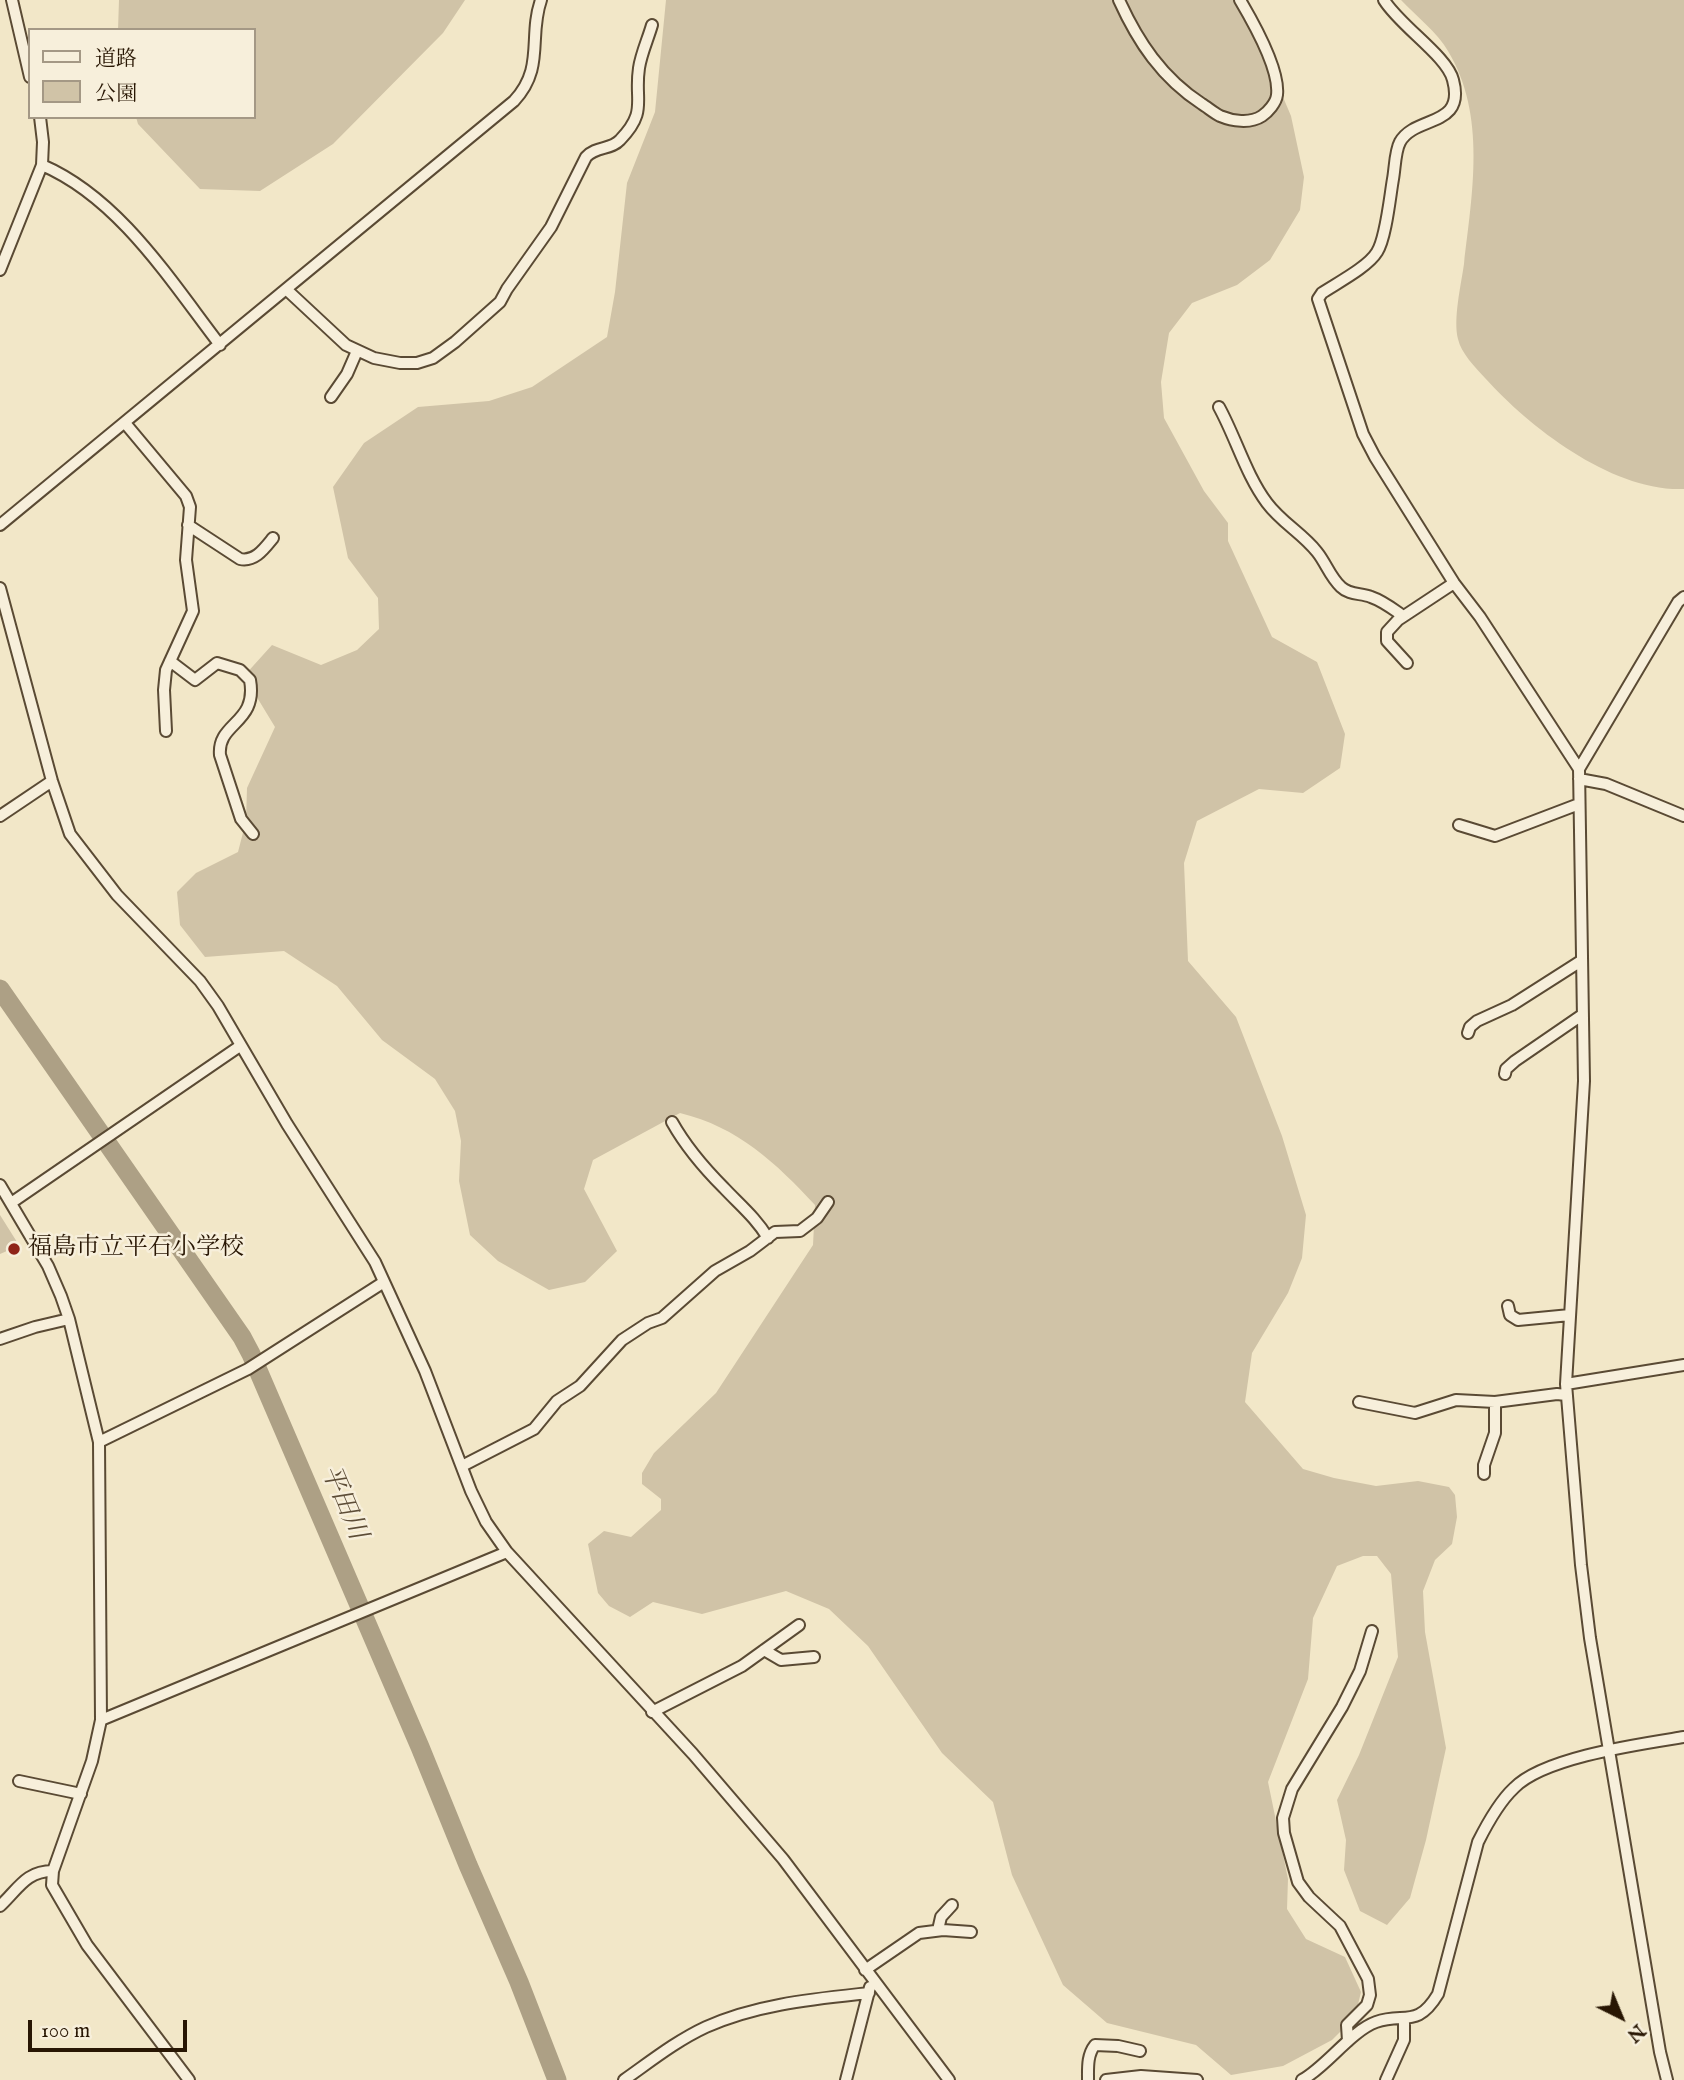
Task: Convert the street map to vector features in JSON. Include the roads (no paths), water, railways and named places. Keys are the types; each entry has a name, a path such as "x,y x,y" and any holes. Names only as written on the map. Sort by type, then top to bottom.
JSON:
{"street":[{"path":"12,0 28,68"},
{"path":"0,525 514,101 525,90 536,49 541,0"},
{"path":"1119,0 1131,27 1148,54 1172,82 1220,116 1243,121 1265,115 1277,96 1275,78 1264,48 1240,0"},
{"path":"1384,0 1411,32 1447,65 1454,82 1454,101 1444,116 1419,127 1399,143 1377,253 1322,293 1318,299 1363,434 1454,583 1480,617 1579,774 1684,816"},
{"path":"287,290 346,345 374,358 400,363 426,362 454,342 500,302 551,227 586,157 595,149 618,142 637,118 639,68 652,26"},
{"path":"0,270 42,165 40,119"},
{"path":"42,165 80,185 141,242 220,345"},
{"path":"331,397 347,374 357,351"},
{"path":"1219,407 1266,501 1283,522 1300,533 1319,554 1341,588 1349,593 1369,596 1403,616"},
{"path":"125,423 186,496 190,507 186,560 192,611 166,670 166,731"},
{"path":"188,525 240,559 246,560 252,559 273,538"},
{"path":"1407,663 1386,638 1389,629 1403,616 1454,583"},
{"path":"0,587 51,781 70,834 117,895 200,981 218,1006 287,1125 375,1262 425,1371 486,1522 507,1552 693,1754 783,1859 948,2080"},
{"path":"1667,2080 1608,1749 1581,1565 1566,1390 1584,1081 1579,774 1684,597"},
{"path":"170,661 195,680 217,663 240,670 250,680 251,698 245,714 224,736 219,746 241,819 253,834"},
{"path":"0,816 51,781"},
{"path":"1459,825 1495,836 1578,804"},
{"path":"1468,1033 1477,1021 1512,1005 1581,961"},
{"path":"1505,1074 1506,1069 1515,1061 1582,1015"},
{"path":"11,1203 240,1046"},
{"path":"672,1122 687,1148 757,1220 768,1238"},
{"path":"0,1185 48,1266 69,1319 99,1442 101,1720 92,1761 53,1871 52,1885 86,1945 189,2080"},
{"path":"462,1466 534,1429 557,1401 580,1386 622,1340 648,1323 662,1318 715,1271 775,1233 800,1231 817,1218 828,1202"},
{"path":"99,1442 249,1368 384,1282"},
{"path":"1508,1306 1510,1315 1518,1320 1570,1315"},
{"path":"0,1339 69,1319"},
{"path":"1359,1402 1415,1413 1456,1400 1495,1402 1557,1394 1684,1365"},
{"path":"1484,1474 1484,1465 1493,1443 1495,1402"},
{"path":"101,1720 507,1552"},
{"path":"652,1712 742,1666 799,1625"},
{"path":"1348,2041 1347,2025 1363,2011 1369,1999 1368,1979 1340,1926 1309,1897 1298,1882 1284,1833 1283,1818 1292,1789 1342,1707 1360,1671 1372,1631"},
{"path":"764,1650 781,1660 814,1657"},
{"path":"1302,2080 1348,2041 1376,2022 1405,2019 1426,2010 1438,1994 1478,1842 1514,1787 1530,1777 1608,1749 1684,1737"},
{"path":"19,1781 80,1794"},
{"path":"0,1906 35,1872 53,1871"},
{"path":"937,1930 941,1917 952,1905"},
{"path":"846,2080 869,1993 869,1974 913,1937 937,1930 971,1932"},
{"path":"624,2080 675,2045 729,2017 788,2003 869,1993"},
{"path":"1386,2080 1404,2040 1405,2019"},
{"path":"1088,2080 1088,2061 1095,2045 1140,2051"},
{"path":"1106,2080 1141,2076 1196,2080"}],"waterway":[{"name":"平田川","path":"0,989 242,1337 251,1354 420,1747 519,1982 557,2080"}],"place":[{"name":"福島市立平石小学校","path":"14,1249"}]}
